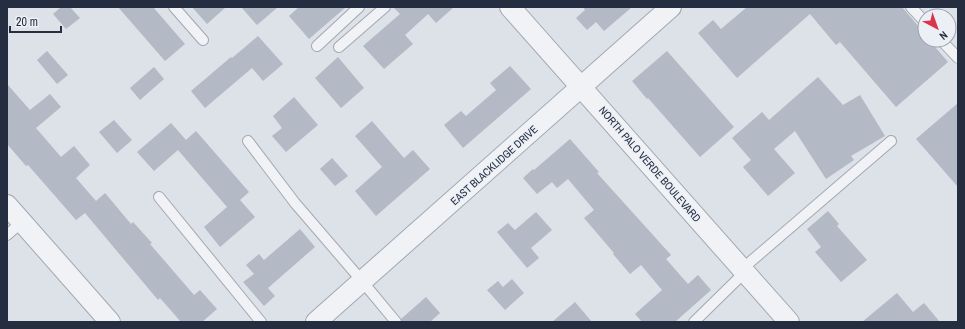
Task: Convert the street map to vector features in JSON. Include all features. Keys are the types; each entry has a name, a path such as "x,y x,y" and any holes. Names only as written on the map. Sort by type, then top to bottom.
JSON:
{"street":[{"name":"NORTH PALO VERDE BOULEVARD","path":"510,7 744,270 782,319"},
{"name":"EAST BLACKLIDGE DRIVE","path":"324,320 362,281 671,7"},
{"path":"7,205 110,322"}],"lane":[{"path":"174,7 204,40"},
{"path":"317,46 359,7"},
{"path":"339,47 385,7"},
{"path":"949,48 958,58"},
{"path":"248,141 295,203 396,322"},
{"path":"694,322 744,270 892,141"},
{"path":"159,197 261,322"},
{"path":"7,235 22,222"}],"building":[{"path":"61,7 70,7 80,18 66,29 53,14"},
{"path":"118,7 153,7 185,44 165,61"},
{"path":"192,7 226,7 207,24"},
{"path":"241,7 278,7 257,25"},
{"path":"299,7 346,7 309,39 289,16"},
{"path":"393,7 454,7 436,23 428,14 405,35 413,44 384,69 363,46 400,14"},
{"path":"583,7 632,7 604,31 596,22 587,30 576,18 585,10"},
{"path":"747,7 902,7 917,25 917,48 936,48 948,62 896,107 840,42 836,45 810,14 737,78 698,33 713,20 721,29"},
{"path":"258,36 283,64 263,81 252,68 205,108 191,91"},
{"path":"47,51 68,75 57,84 37,60"},
{"path":"667,51 734,127 700,157 632,81"},
{"path":"338,57 364,88 341,108 315,78"},
{"path":"510,66 531,89 463,148 444,125 461,111 466,116 496,90 490,83"},
{"path":"154,67 164,79 140,100 130,88"},
{"path":"818,77 843,105 860,95 885,136 851,156 854,160 826,179 795,131 774,149 795,173 768,196 743,167 751,160 732,138 762,112 769,120"},
{"path":"7,84 30,110 50,94 61,107 36,128 61,157 74,146 90,165 76,178 96,201 105,193 131,224 133,222 152,243 150,244 194,295 200,290 217,309 202,322 181,322 160,298 158,300 85,213 76,220 28,165 26,166 7,144"},
{"path":"294,97 318,125 286,152 272,136 282,128 273,116"},
{"path":"958,103 958,187 916,139"},
{"path":"114,120 132,140 117,153 99,132"},
{"path":"372,121 404,158 413,150 430,169 376,216 355,191 382,167 355,136"},
{"path":"171,123 186,140 196,131 249,192 240,200 255,217 220,247 204,227 227,207 178,150 154,171 137,152"},
{"path":"570,139 599,172 597,173 671,255 666,259 688,284 698,275 711,290 675,322 642,322 635,314 662,290 641,265 630,274 613,254 614,253 584,218 594,210 568,179 557,188 552,182 537,194 523,178"},
{"path":"332,158 348,176 335,186 320,169"},
{"path":"828,211 839,224 837,226 867,260 841,282 815,252 821,247 807,229"},
{"path":"536,212 552,230 531,248 539,258 527,268 497,232 508,223 515,230"},
{"path":"300,229 315,247 268,288 275,296 264,306 243,282 254,274 246,265 259,254 264,260"},
{"path":"512,279 524,293 505,310 487,290 498,281 503,287"},
{"path":"897,293 913,312 924,303 940,322 862,322"},
{"path":"426,297 440,313 430,322 402,322 401,319"},
{"path":"575,302 592,322 552,322"}]}
